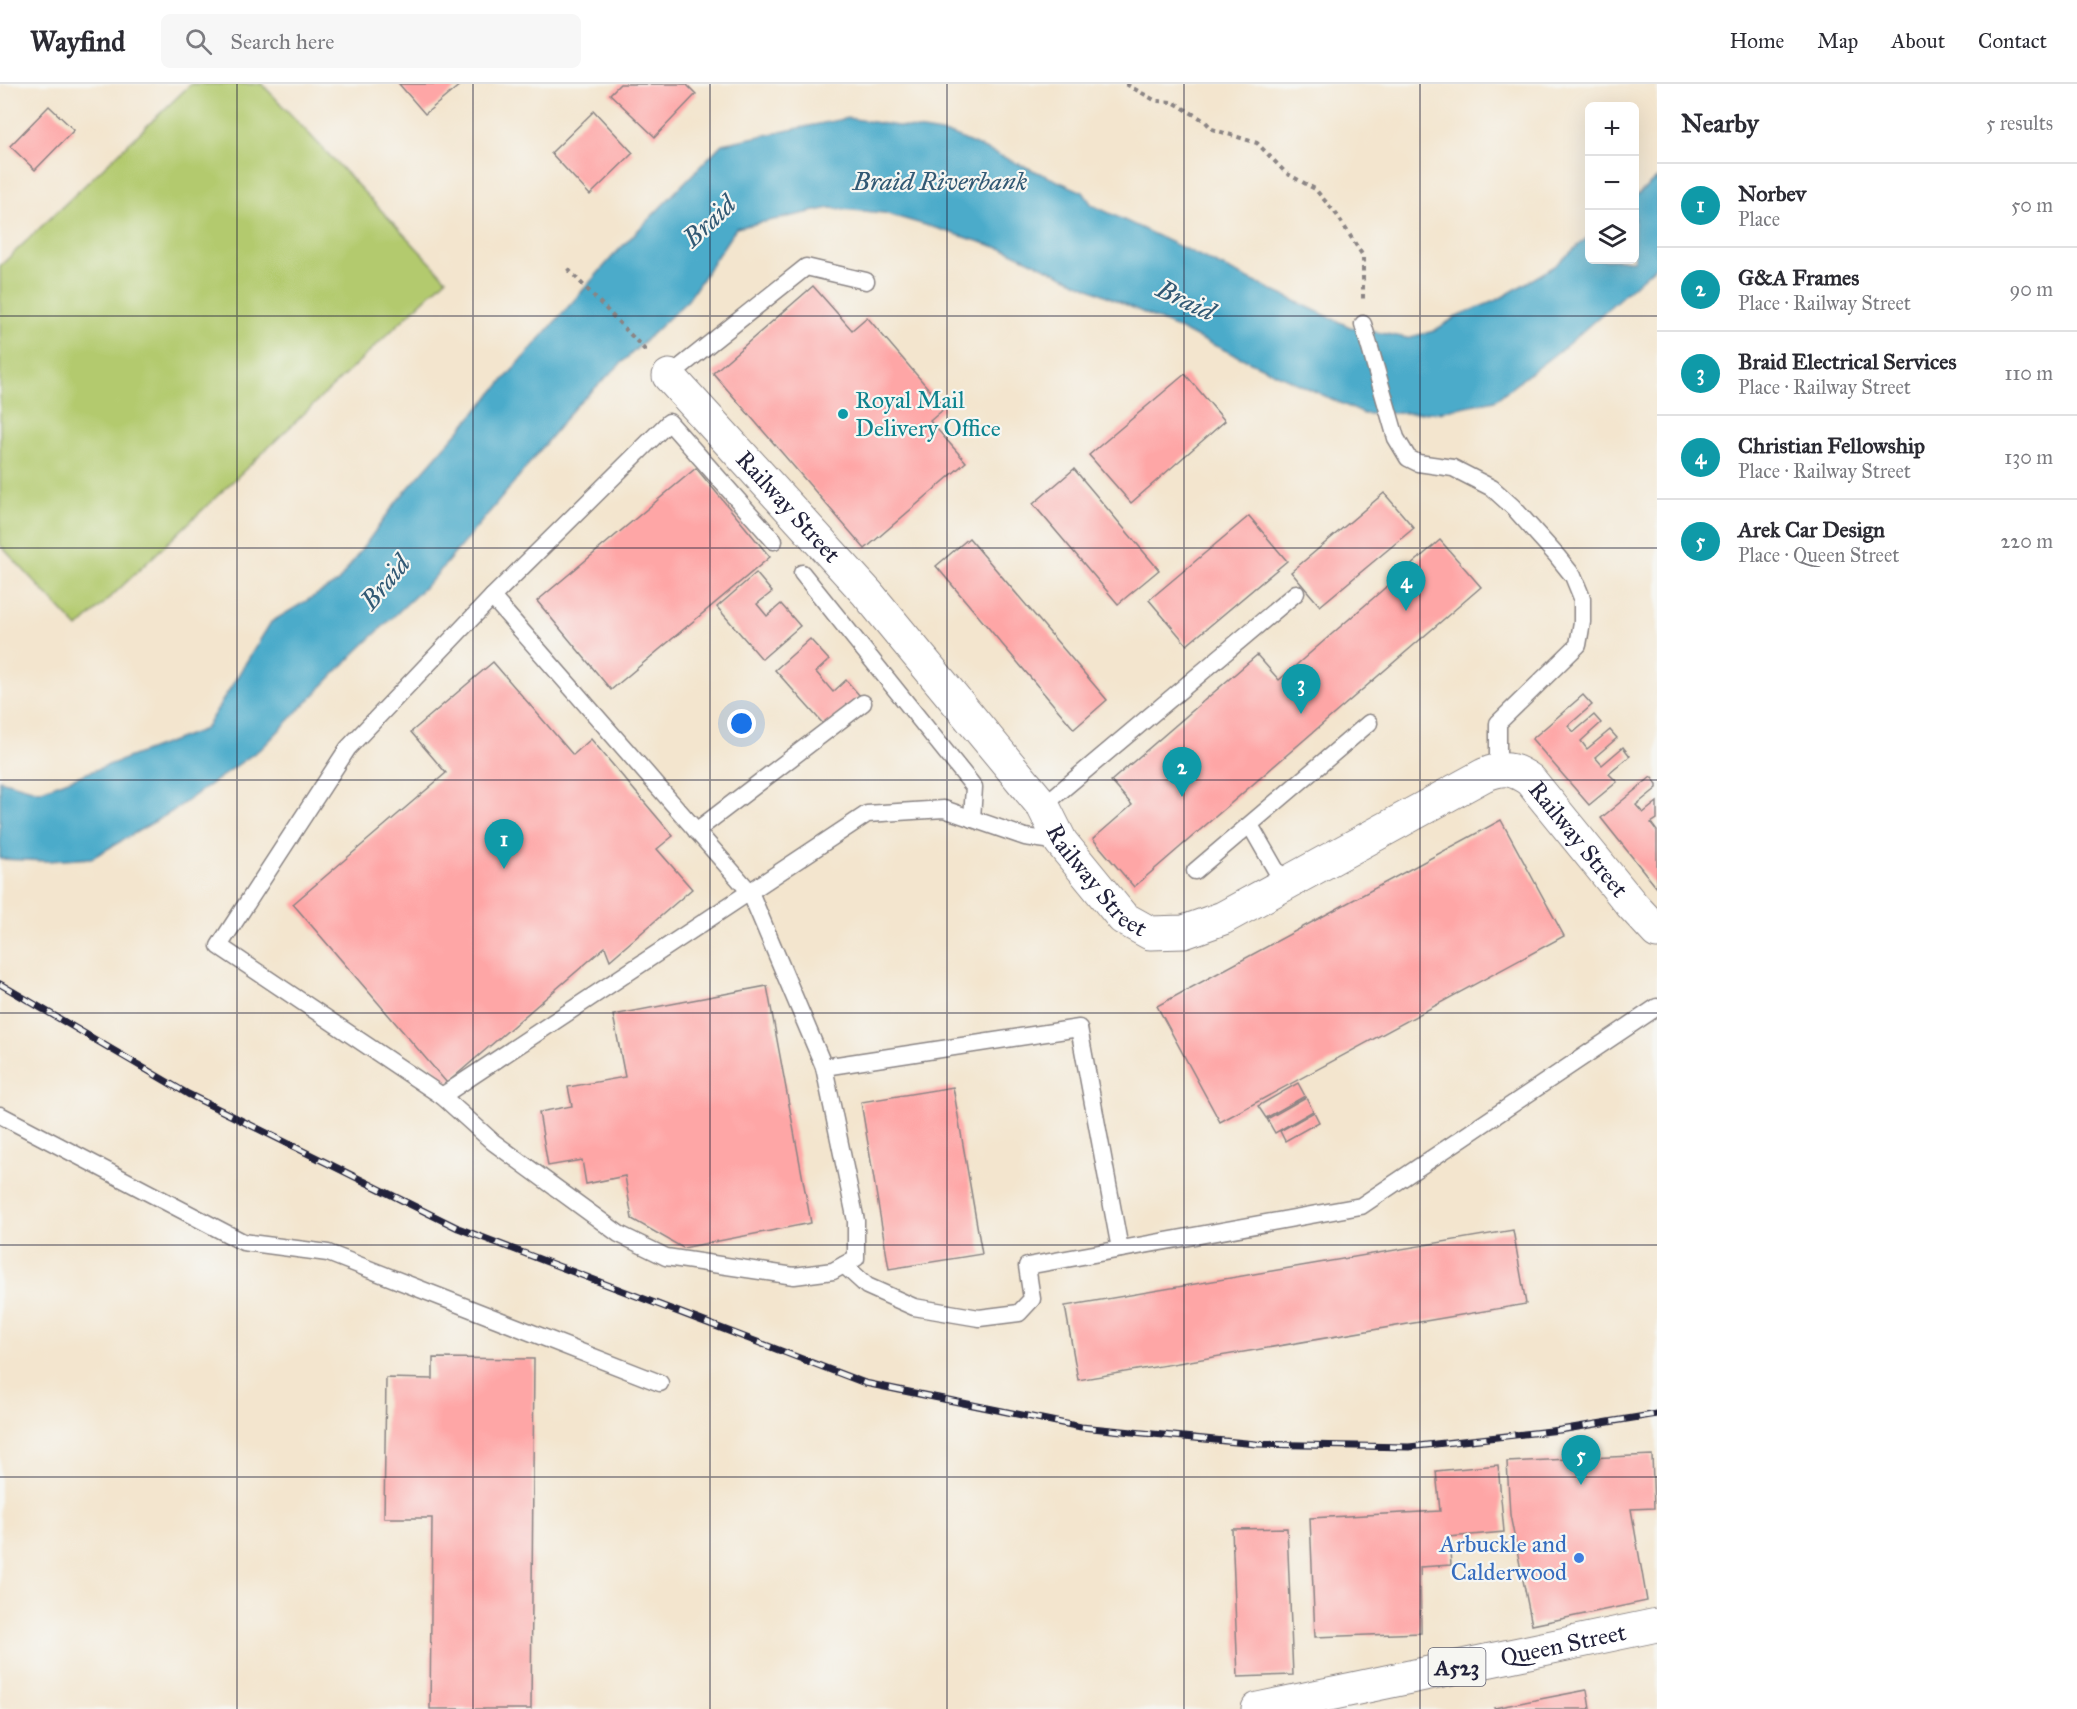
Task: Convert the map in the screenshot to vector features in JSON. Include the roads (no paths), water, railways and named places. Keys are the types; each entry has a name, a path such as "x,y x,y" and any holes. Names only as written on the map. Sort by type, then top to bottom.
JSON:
{"street":[{"name":"Railway Street","path":"669,376 867,593 1044,806 1061,842 1123,918 1150,933 1184,932 1213,921 1285,886 1484,775 1498,770 1517,771 1530,780 1630,904 1657,932"},
{"name":"Queen Street","path":"1258,1709 1657,1625"}],"lane":[{"path":"669,376 806,267 866,281"},
{"path":"1363,324 1395,438 1408,458 1418,463 1453,468 1492,488 1513,507 1573,576 1582,598 1582,621 1578,645 1498,723 1498,770"},
{"path":"492,597 750,892 824,1067 856,1221 856,1258 833,1271 794,1276 666,1257 619,1234 493,1142 442,1096 219,946 348,748 492,597 669,422 774,541"},
{"path":"802,573 974,787 972,819"},
{"path":"1044,806 1296,593"},
{"path":"696,831 863,703"},
{"path":"1195,871 1369,723"},
{"path":"442,1096 867,814 944,809 1025,837 1061,842"},
{"path":"1250,825 1285,886"},
{"path":"844,1265 867,1286 914,1307 979,1318 1020,1313 1032,1299 1027,1266 1361,1206 1657,1007"},
{"path":"824,1067 1079,1028 1120,1249"},
{"path":"0,1115 243,1242 328,1253 660,1383"}],"water":[{"name":"Braid Riverbank","path":"848,118 953,135 1083,192 1092,205 1350,327 1407,338 1434,331 1456,317 1499,299 1555,266 1585,240 1585,264 1639,264 1639,194 1657,178 1657,265 1567,345 1495,400 1438,412 1364,414 1009,251 939,229 884,213 830,208 736,228 688,300 574,408 433,579 357,651 263,747 171,812 92,858 48,861 0,859 0,780 39,791 205,729 271,622 338,582 397,501 614,255 722,144"}],"railway":[{"path":"0,984 188,1094 458,1228 865,1383 1081,1427 1256,1444 1409,1447 1560,1430 1657,1414"}],"place":[{"name":"Royal Mail Delivery Office","path":"843,414"},
{"name":"Christian Fellowship","path":"1406,611"},
{"name":"Braid Electrical Services","path":"1301,714"},
{"name":"G&A Frames","path":"1182,797"},
{"name":"Norbev","path":"504,869"},
{"name":"Arek Car Design","path":"1581,1485"},
{"name":"Arbuckle and Calderwood","path":"1579,1558"}],"water label":[{"name":"Braid","path":"709,221"},
{"name":"Braid","path":"1186,300"},
{"name":"Braid","path":"385,582"}]}
